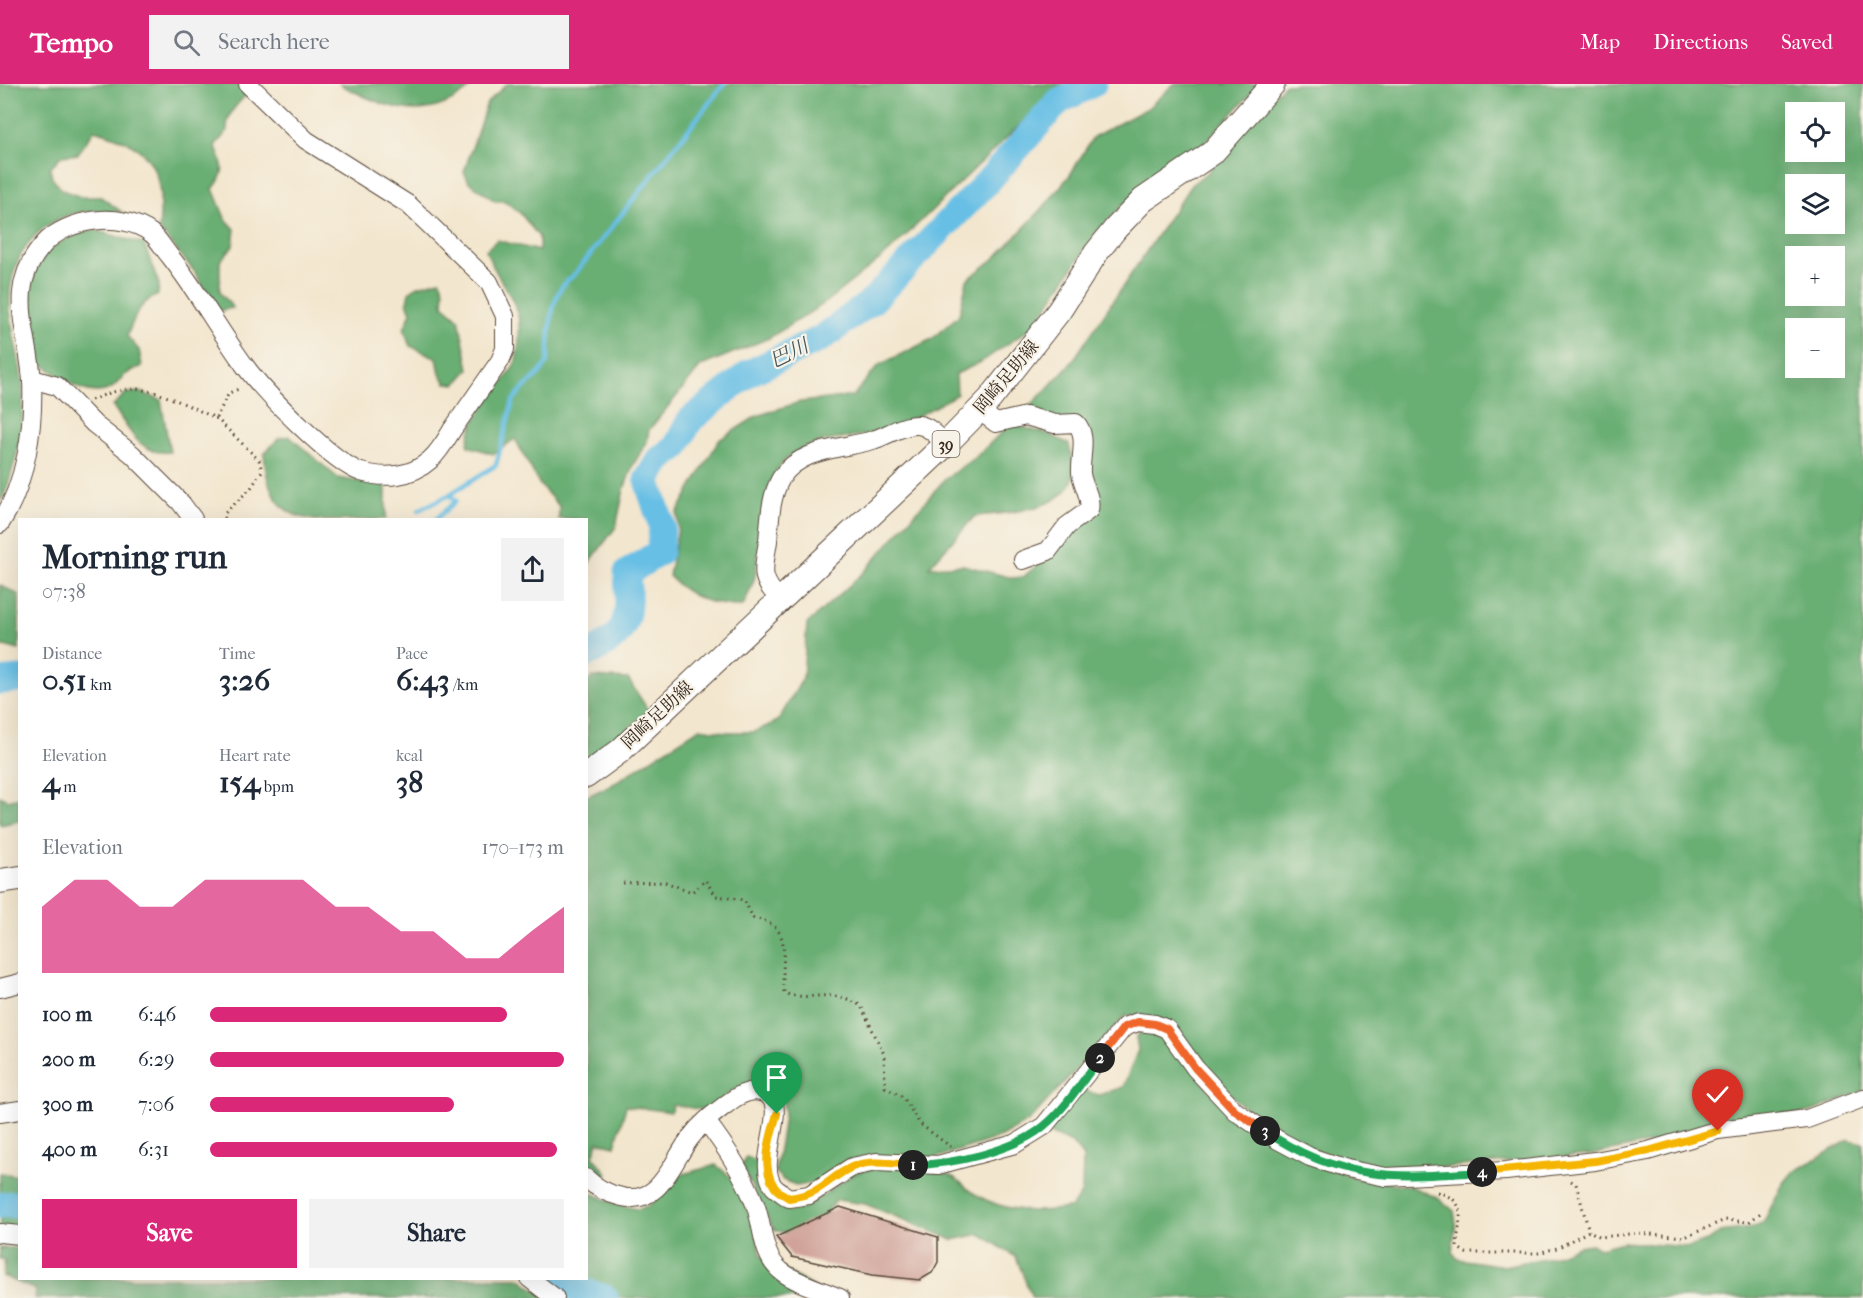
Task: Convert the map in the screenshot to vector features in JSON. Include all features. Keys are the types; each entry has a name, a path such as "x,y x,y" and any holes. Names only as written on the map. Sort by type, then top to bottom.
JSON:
{"main road":[{"name":"岡崎足助線","path":"588,775 620,751 946,444 979,410 1059,311 1116,228 1143,200 1212,153 1273,84"},
{"path":"0,881 18,878"}],"street":[{"path":"0,524 10,509 28,447 32,416 32,379 20,310 22,286 31,262 44,243 63,230 82,222 106,220 127,223 151,233 182,271 246,368 288,415 358,471 401,475 430,460 505,349 506,316 489,282 409,205 306,140 248,84"},
{"path":"32,379 57,386 77,407 132,454 181,503 192,518"},
{"path":"979,410 996,423 1036,417 1056,424 1076,423 1082,431 1081,474 1089,500 1089,510 1068,526 1048,551 1035,558 1023,560"},
{"path":"780,599 769,589 763,575 772,502 782,477 799,462 819,451 872,441 915,424 926,426 946,444"},
{"path":"0,988 18,984"},
{"path":"588,1180 598,1188 621,1197 641,1198 652,1193 665,1178 692,1136 706,1121 737,1096 749,1092 763,1092 773,1099 777,1114 768,1146 768,1167 774,1187 789,1198 809,1195 852,1167 876,1162 938,1165 1015,1144 1044,1126 1124,1027 1138,1022 1155,1024 1167,1029 1195,1068 1235,1111 1278,1140 1310,1157 1346,1170 1386,1177 1419,1177 1546,1166 1648,1151 1718,1131 1807,1119 1863,1098"},
{"path":"0,1113 18,1110"},
{"path":"706,1121 731,1155 744,1180 755,1206 768,1256 782,1272 840,1298"},
{"path":"0,1233 18,1235"},
{"path":"532,1280 555,1298"}],"path":[{"path":"216,418 229,393 242,388 249,395"},
{"path":"77,407 117,390 133,389 160,395 216,418 259,460 262,471 251,488 224,514 224,518"},
{"path":"623,883 665,882 692,892 705,880 716,896 744,900 753,918 770,921 779,929 783,938 784,993 793,996 833,994 861,1006 884,1054 885,1087 903,1097 920,1124 948,1142 959,1159"},
{"path":"1546,1166 1555,1178 1568,1179 1576,1184 1589,1231 1601,1237 1639,1233 1685,1238 1725,1220 1749,1222 1763,1211"},
{"path":"1419,1177 1422,1186 1451,1198 1456,1204 1462,1222 1457,1246 1467,1253 1538,1253 1557,1248 1589,1231"}],"green space":[{"path":"0,84 238,84 247,94 232,111 227,131 215,146 223,168 213,189 225,218 235,229 233,246 220,261 220,292 233,308 218,311 194,271 159,229 160,191 157,176 151,163 142,152 114,136 94,130 78,154 61,156 50,168 52,178 62,190 81,197 101,197 122,212 92,211 63,217 39,232 29,242 16,267 10,294 10,309 22,380 23,411 15,461 6,491 0,501"},
{"path":"339,84 474,84 458,97 441,106 408,110 374,101"},
{"path":"507,84 1072,84 1035,110 889,252 822,305 769,338 701,366 649,430 647,442 633,465 624,489 616,527 588,565 588,518 559,518 559,506 540,485 515,439 493,454 468,446 473,424 513,367 519,345 517,311 486,250 497,240 539,251 539,237 521,214 505,201 495,201 469,182 464,172 487,103"},
{"path":"1174,84 1260,84 1195,153 1124,204 1095,234 1034,326 981,362 956,374 957,394 898,425 878,432 819,442 805,447 782,463 768,489 755,576 743,606 702,599 685,590 669,576 678,529 677,513 719,440 757,416 800,402 853,396 879,365 932,339 959,315 967,280 995,258 1041,210 1070,175 1093,137 1148,108"},
{"path":"1285,84 1863,84 1863,1091 1810,1112 1590,1155 1437,1168 1389,1167 1351,1163 1322,1154 1284,1133 1245,1108 1148,1016 1126,1015 1029,1121 1001,1137 935,1158 798,1186 783,1180 775,1172 783,1121 782,1099 780,1093 770,1084 758,1082 739,1087 705,1110 673,1105 671,1112 626,1106 615,1146 598,1142 593,1156 608,1174 604,1181 588,1172 588,796 611,785 700,728 725,732 754,732 778,721 803,678 807,624 864,572 945,479 978,455 1010,424 1049,434 1069,444 1074,467 1072,482 1064,493 1037,507 975,516 929,567 963,565 1013,578 1023,577 1054,551 1064,536 1089,520 1086,434 1025,412 1072,362 1191,185 1209,171 1223,149"},
{"path":"94,230 144,244 159,284 158,295 142,306 127,336 139,350 142,366 129,372 111,389 98,392 71,384 38,362 31,318 33,279 40,263 51,249 69,238"},
{"path":"440,280 444,290 443,305 459,319 469,369 456,384 446,383 440,374 437,358 410,346 404,329 411,312 407,302 409,292 418,286"},
{"path":"140,392 161,400 170,452 151,450 143,445 136,439 113,406 126,393"},
{"path":"289,436 338,478 386,486 386,518 303,518 288,511 276,499 268,481 264,454 279,438"},
{"path":"0,585 18,594 18,650 0,645"},
{"path":"593,677 628,679 648,710 588,767 588,681"},
{"path":"0,796 7,800 18,797 18,821 0,825"},
{"path":"1142,1030 1153,1030 1162,1035 1236,1120 1354,1178 1410,1186 1438,1198 1454,1211 1456,1223 1452,1252 1458,1259 1504,1266 1555,1256 1578,1246 1591,1244 1600,1248 1623,1242 1689,1247 1707,1241 1720,1232 1752,1228 1763,1223 1783,1184 1793,1172 1849,1140 1863,1143 1863,1298 1032,1298 1016,1257 980,1234 953,1240 865,1204 837,1200 821,1219 791,1233 776,1231 742,1166 746,1157 760,1162 770,1192 782,1207 794,1211 807,1206 856,1174 884,1167 946,1174 986,1200 1010,1208 1035,1211 1072,1207 1082,1192 1083,1157 1072,1143 1046,1132 1083,1090 1099,1095 1123,1087 1138,1050 1136,1038"},
{"path":"716,1165 736,1181 755,1227 761,1256 832,1298 612,1298 576,1280 588,1280 588,1191 615,1204 637,1209 648,1206 679,1175"},
{"path":"0,1173 18,1176 18,1198 0,1197"},
{"path":"0,1211 18,1211 18,1230 0,1228"},
{"path":"0,1248 18,1248 18,1280 522,1280 547,1298 35,1298 36,1290 3,1276 5,1260 0,1259"}],"building":[{"path":"840,1207 938,1237 938,1262 932,1273 920,1280 872,1275 792,1257 776,1237"}],"waterway":[{"path":"437,518 456,501 449,495 496,465 513,401 541,371 548,360 550,325 559,292 724,84"},
{"name":"巴川","path":"588,653 611,640 624,623 628,601 627,573 660,552 662,526 647,480 659,460 676,447 690,420 749,373 822,338 872,301 988,181 1059,101 1093,84"},
{"path":"419,510 449,495"},
{"name":"巴川","path":"0,681 18,679"},
{"path":"0,1205 18,1204"},
{"path":"566,1280 576,1289 605,1298"}],"route":[{"path":"777,1114 768,1146 768,1167 774,1187 789,1198 809,1195 852,1167 876,1162 913,1166 938,1165 1015,1144 1044,1126 1124,1027 1138,1022 1155,1024 1167,1029 1195,1068 1235,1111 1278,1140 1310,1157 1346,1170 1386,1177 1506,1171 1595,1161 1648,1151 1718,1131"}]}
